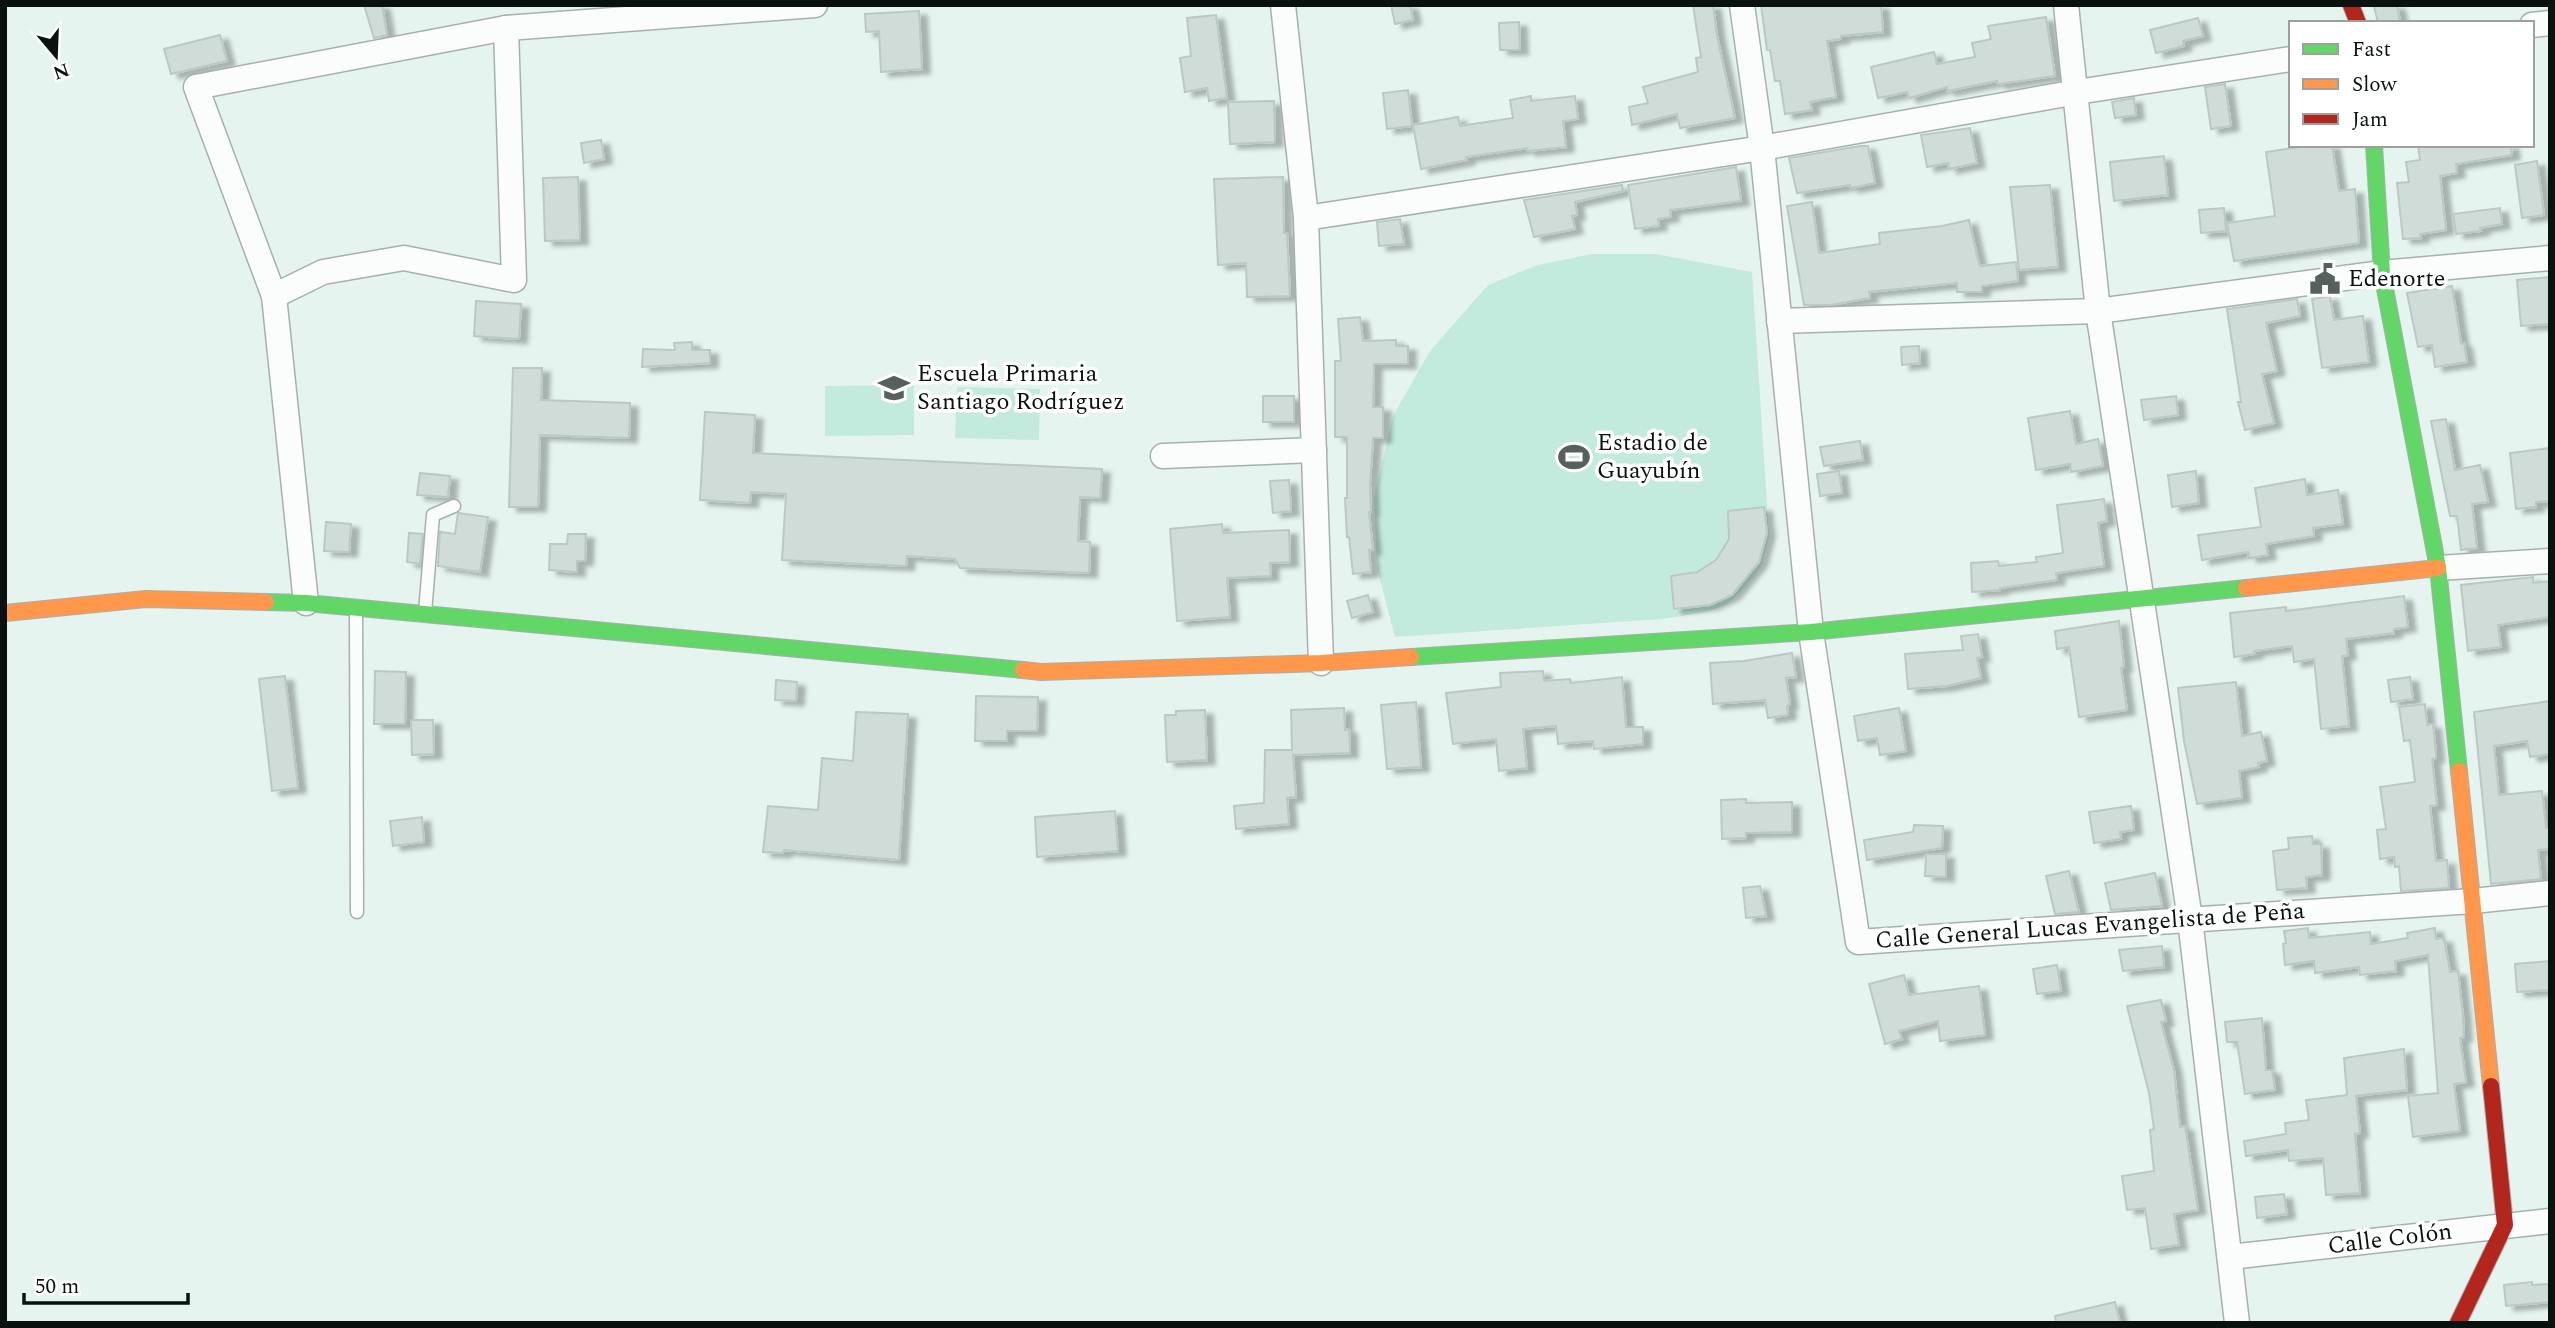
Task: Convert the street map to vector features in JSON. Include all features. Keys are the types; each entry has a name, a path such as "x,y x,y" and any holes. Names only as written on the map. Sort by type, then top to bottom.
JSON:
{"street":[{"path":"306,603 274,296 196,88 506,29 815,5"},
{"path":"1283,5 1306,218 1321,663"},
{"path":"1742,5 1762,148 1811,632"},
{"path":"2066,5 2098,311 2190,919 2237,1323"},
{"path":"274,296 323,272 404,258 514,280 506,29"},
{"path":"1306,218 1762,148 2077,92 2289,59"},
{"path":"2374,147 2382,273 2438,568 2505,1225 2458,1323"},
{"path":"1779,321 2098,311 2382,273 2550,258"},
{"path":"1163,456 1314,450"},
{"path":"5,612 146,600 306,603 1041,672 1321,663 1811,632 2438,568 2550,561"},
{"name":"Calle General Lucas Evangelista de Peña","path":"1811,632 1858,942 2473,901 2550,893"},
{"name":"Calle Colón","path":"2230,1257 2550,1221"}],"lane":[{"path":"425,614 433,515 454,506"},
{"path":"356,608 357,912"}],"green space":[{"name":"Estadio de Guayubín","path":"1592,254 1656,254 1752,272 1769,536 1761,567 1728,604 1707,612 1662,619 1395,637 1377,568 1374,498 1393,416 1430,351 1488,285 1538,265"},
{"path":"914,385 914,435 825,436 825,386"},
{"path":"957,387 1040,389 1039,440 955,438"}],"building":[{"path":"364,5 382,5 387,35 374,38"},
{"path":"1391,5 1410,5 1413,20 1395,24"},
{"path":"1693,5 1713,5 1735,118 1680,128 1677,114 1632,125 1629,107 1648,103 1643,87 1698,72 1696,58 1701,57"},
{"path":"1761,5 1881,5 1883,32 1841,36 1841,39 1827,41 1836,97 1810,102 1812,110 1785,114 1780,81 1775,81 1770,50 1767,50"},
{"path":"2397,5 2400,21 2378,21 2374,6"},
{"path":"919,11 922,69 881,72 879,31 866,32 865,14"},
{"path":"1216,15 1227,98 1209,101 1207,88 1185,92 1180,58 1191,56 1187,18"},
{"path":"2046,17 2055,76 1998,84 1997,81 1947,91 1947,87 1909,98 1907,92 1878,98 1871,67 1934,52 1937,64 1975,57 1972,43 1991,39 1988,26"},
{"path":"2198,18 2203,36 2183,41 2184,46 2156,53 2150,30"},
{"path":"1519,22 1520,50 1500,50 1499,23"},
{"path":"220,35 227,61 171,74 164,49"},
{"path":"2225,84 2231,126 2211,129 2205,87"},
{"path":"1408,90 1412,126 1387,129 1383,93"},
{"path":"1531,96 1531,101 1575,96 1578,119 1563,121 1566,147 1528,151 1527,148 1466,157 1467,160 1421,169 1413,125 1458,117 1460,126 1513,118 1510,100"},
{"path":"2134,98 2136,115 2115,118 2112,102"},
{"path":"1274,101 1275,142 1230,144 1228,102"},
{"path":"1970,128 1977,163 1949,169 1948,163 1927,167 1921,135"},
{"path":"601,140 604,159 584,163 581,143"},
{"path":"1868,146 1875,183 1797,193 1789,158"},
{"path":"2300,147 2332,147 2339,191 2355,189 2359,243 2234,261 2227,223 2275,216 2266,152"},
{"path":"2418,147 2511,147 2512,155 2456,164 2457,173 2440,176 2446,230 2420,234 2421,238 2403,239 2397,183 2409,182 2406,162 2420,160"},
{"path":"2164,156 2168,195 2114,201 2110,162"},
{"path":"2537,161 2544,215 2522,218 2515,165"},
{"path":"1736,167 1741,201 1670,210 1671,217 1658,219 1659,226 1635,229 1628,185"},
{"path":"578,177 580,240 545,241 543,178"},
{"path":"1283,177 1284,233 1287,233 1290,296 1247,297 1246,263 1218,265 1214,179"},
{"path":"1622,185 1623,191 1575,202 1577,215 1572,216 1575,229 1534,237 1524,200"},
{"path":"2050,185 2058,267 2019,270 2010,187"},
{"path":"1812,202 1819,253 1880,244 1879,233 1969,220 1979,264 1981,266 2016,262 2018,281 1982,286 1982,292 1957,292 1957,283 1869,292 1870,298 1830,305 1804,305 1787,206"},
{"path":"2224,208 2226,231 2201,233 2199,210"},
{"path":"2500,208 2502,224 2480,228 2481,231 2456,234 2453,214"},
{"path":"1400,219 1404,244 1379,246 1377,222"},
{"path":"2550,277 2550,324 2521,326 2517,280"},
{"path":"2452,286 2461,344 2464,343 2467,362 2435,367 2432,345 2418,347 2407,293"},
{"path":"2330,296 2334,320 2363,316 2369,362 2322,368 2312,299"},
{"path":"2297,299 2300,316 2266,323 2277,371 2262,374 2274,423 2245,430 2238,402 2241,402 2227,309"},
{"path":"476,301 521,304 519,339 474,336"},
{"path":"1360,317 1363,341 1396,340 1396,346 1408,346 1408,364 1374,364 1373,407 1383,407 1383,438 1373,438 1369,512 1373,550 1369,550 1371,572 1353,574 1345,498 1347,437 1335,437 1335,361 1341,361 1338,319"},
{"path":"692,342 692,350 710,350 710,363 642,367 643,349 675,350 674,343"},
{"path":"1919,346 1920,363 1902,365 1901,347"},
{"path":"513,368 542,368 541,400 630,403 629,438 540,435 538,507 509,507"},
{"path":"1263,396 1294,396 1294,422 1263,422"},
{"path":"2176,396 2178,415 2144,420 2141,400"},
{"path":"2070,411 2076,444 2098,439 2103,466 2071,472 2070,464 2036,470 2028,418"},
{"path":"705,412 755,415 753,453 1102,469 1100,498 1080,497 1078,541 1090,542 1089,573 960,568 955,559 907,556 906,566 782,560 786,494 751,492 750,503 700,500"},
{"path":"2446,419 2455,470 2480,465 2488,502 2472,504 2477,548 2461,550 2457,516 2450,516 2431,421"},
{"path":"1860,441 1863,460 1824,466 1820,447"},
{"path":"2550,448 2550,501 2536,502 2536,507 2516,509 2510,453"},
{"path":"1839,471 1842,493 1820,496 1817,474"},
{"path":"2196,471 2199,503 2172,507 2168,475"},
{"path":"420,473 450,476 448,497 417,495"},
{"path":"2305,479 2307,495 2338,490 2343,524 2313,528 2314,536 2266,544 2268,555 2249,558 2248,552 2202,560 2198,535 2261,527 2255,488"},
{"path":"1289,480 1291,511 1273,513 1270,481"},
{"path":"2104,499 2107,521 2098,523 2104,566 2056,573 2057,580 1972,592 1971,563 1998,561 1999,566 2037,562 2036,557 2063,553 2057,505"},
{"path":"1764,507 1767,533 1759,562 1732,595 1710,605 1674,609 1671,576 1697,572 1716,560 1729,539 1728,511"},
{"path":"458,513 488,517 480,572 438,566 440,532 455,534"},
{"path":"326,522 351,524 349,552 324,551"},
{"path":"1222,524 1223,533 1289,530 1290,562 1270,563 1271,576 1227,578 1230,617 1177,621 1170,529"},
{"path":"409,533 423,534 420,564 407,562"},
{"path":"568,534 586,534 585,561 577,561 577,572 549,570 550,544 567,544"},
{"path":"2533,577 2533,583 2550,581 2550,617 2498,625 2501,647 2468,651 2461,585"},
{"path":"1368,595 1373,612 1352,618 1347,601"},
{"path":"2404,596 2408,627 2394,629 2394,633 2346,639 2348,655 2342,656 2349,726 2321,729 2314,659 2294,662 2292,646 2254,651 2255,654 2234,657 2230,613 2286,607 2286,611"},
{"path":"2119,621 2124,667 2121,668 2127,710 2079,717 2069,647 2057,649 2055,631"},
{"path":"1978,634 1982,657 1977,658 1981,678 1947,686 1908,689 1905,654 1963,650 1961,636"},
{"path":"1792,653 1796,677 1786,678 1790,704 1787,706 1788,715 1768,718 1765,700 1713,704 1710,663 1744,661"},
{"path":"375,671 406,672 405,724 374,724"},
{"path":"1543,671 1544,681 1570,679 1571,683 1622,677 1626,727 1643,727 1643,744 1594,749 1593,741 1558,744 1556,726 1523,729 1527,768 1499,771 1496,739 1453,744 1446,693 1501,687 1500,673"},
{"path":"285,676 298,788 272,791 259,679"},
{"path":"2410,677 2413,699 2391,702 2388,680"},
{"path":"776,680 797,682 796,701 775,700"},
{"path":"2236,682 2242,736 2261,732 2267,761 2258,763 2259,767 2239,771 2242,798 2197,804 2184,741 2178,688"},
{"path":"976,696 1038,697 1037,731 1007,731 1007,741 975,741"},
{"path":"2550,701 2550,754 2530,757 2527,741 2494,746 2499,795 2542,791 2546,828 2550,828 2550,849 2538,850 2541,879 2491,884 2474,712"},
{"path":"1416,702 1421,767 1387,769 1381,705"},
{"path":"2425,704 2427,725 2433,724 2436,754 2436,758 2432,759 2437,805 2430,806 2436,861 2447,860 2449,888 2401,891 2399,866 2395,867 2394,857 2380,859 2377,830 2386,829 2380,787 2415,782 2410,740 2404,741 2399,707"},
{"path":"1344,708 1345,730 1349,729 1350,753 1293,755 1296,797 1287,798 1289,824 1236,829 1234,806 1264,803 1265,750 1292,750 1291,710"},
{"path":"1899,708 1906,751 1880,755 1877,738 1858,741 1854,716"},
{"path":"1205,710 1207,760 1167,762 1165,715 1176,715 1176,711"},
{"path":"856,712 908,714 899,860 784,850 783,853 763,852 768,806 818,810 822,758 853,761"},
{"path":"411,720 433,720 434,754 412,755"},
{"path":"1746,799 1746,803 1792,802 1792,832 1746,833 1746,838 1722,839 1721,800"},
{"path":"2131,806 2134,830 2120,832 2121,839 2094,843 2089,812"},
{"path":"1115,811 1118,851 1037,857 1035,817"},
{"path":"422,817 424,842 393,846 390,821"},
{"path":"1914,825 1943,826 1942,848 1867,860 1864,840 1913,832"},
{"path":"2312,836 2313,844 2321,844 2322,875 2306,877 2307,888 2277,890 2273,851 2289,849 2288,838"},
{"path":"1926,854 1946,854 1946,877 1925,876"},
{"path":"2069,871 2079,912 2055,914 2046,876"},
{"path":"2155,873 2162,906 2111,910 2105,883"},
{"path":"1760,886 1766,916 1746,918 1743,888"},
{"path":"2308,928 2309,938 2370,932 2371,944 2408,938 2407,933 2435,928 2436,939 2444,938 2450,972 2458,971 2463,1016 2464,1037 2460,1038 2466,1082 2454,1084 2460,1131 2413,1137 2408,1096 2438,1093 2428,955 2395,961 2396,971 2360,975 2359,967 2315,973 2314,961 2285,965 2284,931"},
{"path":"2162,946 2164,967 2123,971 2119,950"},
{"path":"2550,961 2550,990 2517,992 2515,964"},
{"path":"2057,965 2061,991 2037,994 2033,969"},
{"path":"1904,975 1909,995 1979,986 1985,1035 1940,1041 1938,1021 1899,1031 1902,1039 1885,1044 1869,984"},
{"path":"2161,1000 2166,1021 2161,1022 2174,1070 2180,1127 2185,1126 2198,1210 2174,1214 2179,1245 2151,1249 2145,1208 2127,1210 2122,1176 2154,1171 2150,1130 2154,1129 2149,1093 2127,1006"},
{"path":"2262,1018 2266,1070 2272,1070 2275,1090 2245,1094 2237,1042 2227,1042 2225,1022"},
{"path":"2404,1049 2407,1090 2356,1096 2360,1133 2355,1134 2360,1193 2326,1195 2323,1158 2289,1161 2288,1150 2246,1156 2244,1141 2286,1134 2285,1123 2309,1120 2306,1100 2347,1095 2344,1058"},
{"path":"2284,1194 2287,1214 2257,1218 2255,1197"},
{"path":"2532,1282 2532,1285 2550,1284 2550,1302 2506,1306 2504,1285"},
{"path":"2115,1302 2120,1323 2056,1323 2055,1316"}],"traffic: fast":[{"path":"2374,147 2382,273 2438,568 2459,771"},
{"path":"1411,657 1811,632 2246,588"},
{"path":"266,602 306,603 1023,670"}],"traffic: slow":[{"path":"2246,588 2438,568"},
{"path":"5,613 146,599 266,602"},
{"path":"1023,670 1041,672 1321,663 1411,657"},
{"path":"2459,771 2491,1086"}],"traffic: jam":[{"path":"2351,5 2357,21"},
{"path":"2458,1323 2505,1225 2491,1086"}],"place":[{"name":"Edenorte","path":"2325,279"},
{"name":"Escuela Primaria Santiago Rodríguez","path":"894,388"},
{"name":"Estadio de Guayubín","path":"1574,457"}]}
